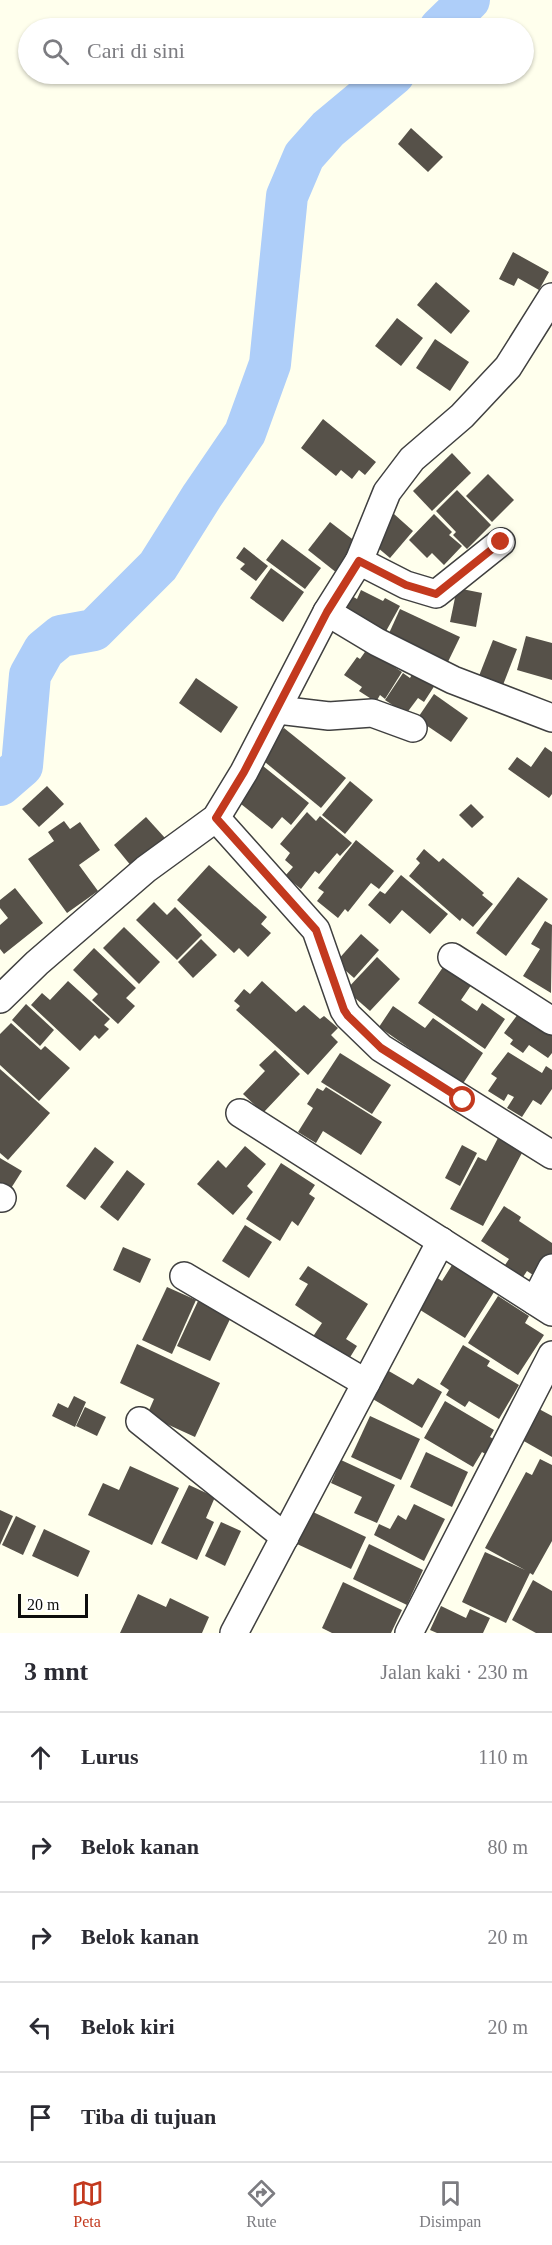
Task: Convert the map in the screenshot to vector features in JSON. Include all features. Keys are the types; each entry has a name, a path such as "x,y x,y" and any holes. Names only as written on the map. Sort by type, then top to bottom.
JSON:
{"street":[{"path":"0,999 37,963 146,869 216,818 278,710 327,612 359,561 387,492 411,459 462,416 508,367 552,297"},
{"path":"359,561 406,585 436,594 501,542"},
{"path":"327,612 377,642 453,680 552,718"},
{"path":"278,710 329,716 372,713 413,728"},
{"path":"216,818 316,930 348,1016 381,1048 552,1155"},
{"path":"452,957 552,1021"},
{"path":"240,1113 544,1306 552,1268"},
{"path":"234,1633 441,1241"},
{"path":"184,1276 366,1383"},
{"path":"409,1633 552,1354"},
{"path":"140,1421 285,1537"}],"building":[{"path":"411,128 443,157 428,172 398,144"},
{"path":"513,252 549,272 539,290 518,278 514,286 499,279"},
{"path":"436,282 470,311 451,334 417,305"},
{"path":"397,318 423,338 401,366 375,346"},
{"path":"435,339 469,362 450,391 416,368"},
{"path":"323,419 376,462 365,475 359,470 352,479 341,470 336,476 301,448"},
{"path":"452,453 471,473 432,511 413,491"},
{"path":"488,474 514,500 492,522 466,496"},
{"path":"457,490 491,525 467,549 453,535 456,532 436,511"},
{"path":"394,514 413,531 390,558 371,542"},
{"path":"434,514 452,532 449,535 462,546 444,565 432,553 427,558 409,540"},
{"path":"330,522 360,545 337,573 308,550"},
{"path":"282,539 321,568 305,589 266,560"},
{"path":"244,547 268,566 256,581 240,569 245,564 236,558"},
{"path":"271,568 304,592 283,622 250,598"},
{"path":"457,588 482,593 476,627 450,622"},
{"path":"361,590 383,601 385,598 400,606 385,633 341,610 350,595 357,599"},
{"path":"400,609 460,637 445,668 386,640"},
{"path":"526,636 552,643 552,680 517,670"},
{"path":"493,640 517,649 501,690 477,681"},
{"path":"367,649 402,672 385,699 380,695 376,702 359,691 362,687 344,675 357,657 360,659"},
{"path":"414,671 435,685 424,702 418,698 406,714 385,700 403,673 410,678"},
{"path":"196,678 238,707 221,733 179,703"},
{"path":"434,694 468,718 451,742 417,719"},
{"path":"284,728 346,778 321,808 260,758"},
{"path":"545,747 552,752 552,794 549,798 508,769 517,757 531,767"},
{"path":"263,766 309,803 291,825 282,817 272,829 236,800"},
{"path":"350,781 373,800 345,834 322,815"},
{"path":"47,786 64,804 39,827 22,809"},
{"path":"471,804 484,817 472,828 459,815"},
{"path":"307,812 316,821 320,816 352,843 340,856 337,853 319,874 315,871 301,889 285,876 293,867 285,860 290,853 280,844"},
{"path":"146,817 165,838 132,867 114,845"},
{"path":"64,821 70,829 80,822 100,850 79,865 98,891 67,913 28,859 54,841 48,832"},
{"path":"356,840 394,871 379,889 371,883 348,912 345,909 338,918 317,901 324,892 318,888"},
{"path":"424,849 439,862 443,858 484,893 482,895 493,904 473,927 462,918 460,921 409,876 420,863 416,859"},
{"path":"209,865 267,917 261,924 271,933 248,957 239,948 234,953 177,900"},
{"path":"401,875 448,914 430,934 402,910 390,924 368,905 380,891 385,894"},
{"path":"518,877 548,899 506,956 476,933"},
{"path":"15,888 43,923 4,954 0,949 0,925 8,918 0,908 0,900"},
{"path":"154,902 167,915 175,907 202,935 177,960 136,920"},
{"path":"545,921 552,925 551,993 523,976 540,949 531,944"},
{"path":"124,927 160,962 139,984 103,948"},
{"path":"361,934 379,950 354,978 336,962"},
{"path":"201,939 217,955 193,978 178,962"},
{"path":"94,948 136,988 126,998 135,1006 118,1024 92,1000 98,994 73,970"},
{"path":"377,957 400,979 370,1011 346,990"},
{"path":"448,960 476,978 461,1000 477,1011 482,1003 505,1019 485,1049 418,1003"},
{"path":"68,981 110,1019 104,1025 109,1029 99,1039 95,1035 80,1051 31,1005 42,993 50,1000"},
{"path":"262,981 296,1012 304,1005 320,1019 324,1016 338,1028 331,1035 338,1042 308,1075 236,1010 240,1006 234,1001 244,989 250,994"},
{"path":"26,1004 54,1030 40,1046 12,1020"},
{"path":"393,1006 425,1028 433,1018 483,1053 462,1085 379,1027"},
{"path":"518,1014 552,1033 552,1053 548,1058 529,1045 523,1053 510,1044 513,1040 504,1033"},
{"path":"11,1023 41,1050 45,1046 70,1068 39,1101 0,1065 0,1034"},
{"path":"275,1050 300,1074 263,1113 243,1094 265,1071 259,1065"},
{"path":"508,1052 542,1073 546,1066 552,1070 552,1089 541,1105 533,1100 522,1117 507,1108 514,1097 508,1094 504,1101 488,1091 497,1078 491,1074"},
{"path":"340,1053 391,1085 372,1114 321,1082"},
{"path":"0,1069 50,1113 8,1160 0,1153"},
{"path":"326,1087 382,1122 361,1155 323,1131 316,1143 298,1132 313,1108 307,1104 317,1088 323,1091"},
{"path":"498,1138 523,1151 483,1226 450,1209 478,1157 486,1161"},
{"path":"462,1145 477,1153 460,1186 445,1178"},
{"path":"245,1146 266,1164 247,1186 253,1192 233,1215 197,1184 218,1160 226,1168"},
{"path":"95,1147 114,1162 85,1200 66,1186"},
{"path":"0,1158 22,1171 8,1193 0,1188"},
{"path":"281,1163 315,1185 309,1194 315,1198 298,1226 292,1221 280,1241 246,1219"},
{"path":"127,1170 145,1184 118,1221 100,1207"},
{"path":"504,1206 521,1217 519,1221 552,1243 552,1260 539,1279 527,1271 523,1277 505,1265 509,1259 481,1241"},
{"path":"245,1225 272,1242 249,1278 222,1261"},
{"path":"123,1247 151,1259 140,1283 113,1270"},
{"path":"452,1265 494,1292 465,1338 417,1308 436,1277 442,1281"},
{"path":"308,1266 368,1304 346,1339 357,1346 344,1367 308,1344 322,1323 295,1305 308,1284 299,1279"},
{"path":"167,1287 196,1300 172,1354 142,1340"},
{"path":"498,1296 529,1316 525,1323 544,1335 518,1375 468,1343"},
{"path":"198,1301 231,1317 210,1361 177,1346"},
{"path":"137,1344 220,1383 195,1437 147,1415 154,1399 120,1383"},
{"path":"463,1345 490,1361 487,1366 519,1385 499,1419 469,1401 465,1407 446,1395 449,1390 440,1384"},
{"path":"387,1370 413,1385 418,1378 442,1392 422,1428 371,1398"},
{"path":"74,1396 86,1402 75,1427 52,1416 58,1403 68,1408"},
{"path":"445,1401 494,1430 490,1437 495,1440 487,1455 482,1452 473,1467 424,1438"},
{"path":"85,1407 106,1417 97,1436 76,1426"},
{"path":"539,1409 552,1416 552,1457 522,1440"},
{"path":"370,1416 420,1439 401,1480 351,1457"},
{"path":"426,1452 468,1472 452,1507 410,1487"},
{"path":"540,1459 552,1465 552,1541 533,1575 530,1573 506,1623 462,1602 485,1552 525,1570 485,1548 526,1472 532,1475"},
{"path":"341,1460 395,1485 377,1523 354,1513 362,1497 331,1483"},
{"path":"130,1466 179,1488 152,1545 88,1515 103,1483 119,1490"},
{"path":"189,1485 215,1497 206,1518 214,1522 197,1560 161,1543"},
{"path":"414,1504 445,1519 424,1561 374,1535 379,1524 390,1529 398,1515 406,1520"},
{"path":"0,1510 13,1516 0,1545"},
{"path":"313,1512 366,1537 351,1569 297,1544"},
{"path":"16,1516 36,1526 23,1555 2,1545"},
{"path":"221,1522 241,1531 225,1566 205,1556"},
{"path":"44,1529 90,1551 78,1577 32,1556"},
{"path":"369,1544 423,1570 407,1605 353,1579"},
{"path":"533,1580 552,1591 552,1633 536,1633 512,1620"},
{"path":"343,1582 402,1610 391,1633 332,1633 322,1628"},
{"path":"138,1594 166,1607 170,1598 209,1617 202,1633 120,1633"},
{"path":"441,1606 466,1618 470,1609 490,1618 483,1633 437,1633 430,1630"}],"waterway":[{"path":"450,18 469,0"},
{"path":"0,785 22,766 30,675 44,650 61,636 94,630 158,566 245,433 270,364 287,196 304,156 328,129 382,84"}],"route":[{"path":"463,1100 381,1048 348,1016 319,934 216,818 278,710 327,612 359,561 406,585 431,594 439,594 501,542"}]}
